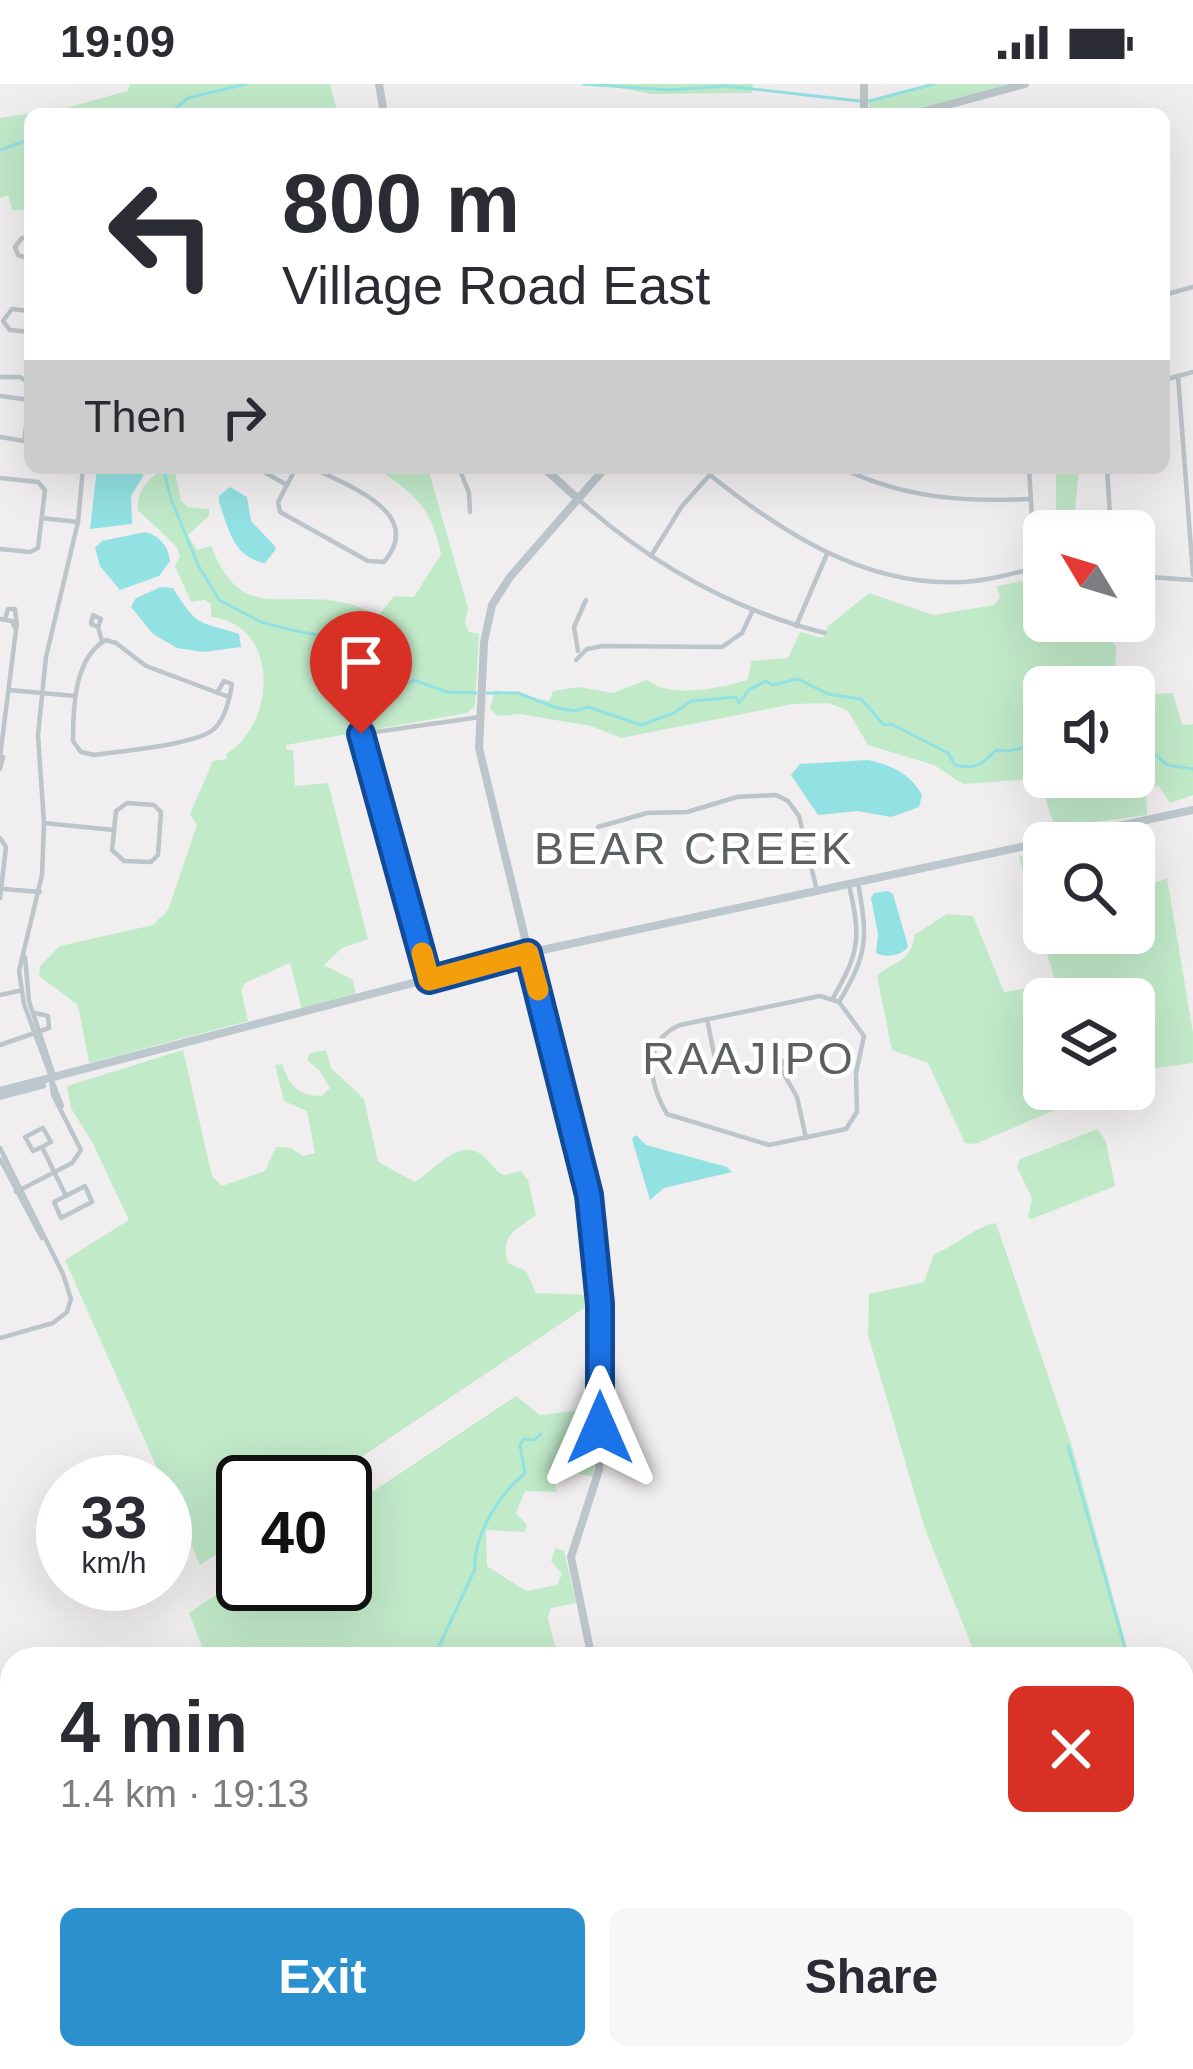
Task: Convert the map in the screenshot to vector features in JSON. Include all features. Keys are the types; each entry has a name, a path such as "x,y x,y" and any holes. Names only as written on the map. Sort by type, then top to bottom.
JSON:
{"main road":[{"path":"0,1093 528,953 1193,810"}],"street":[{"path":"936,108 1024,84"},
{"path":"24,310 12,308 3,318 10,330 24,331"},
{"path":"1170,378 1193,372"},
{"path":"1155,577 1193,578 1178,376"},
{"path":"18,1191 76,1161 81,1150 53,1095 53,1072 19,971 40,892 42,693 53,619 78,522 82,474"},
{"path":"268,474 287,485"},
{"path":"293,474 277,505 280,512 368,561 384,562 397,538 389,512 323,474"},
{"path":"461,474 470,512"},
{"path":"551,474 651,556 709,590 824,633"},
{"path":"590,1647 572,1557 598,1480 599,1282 589,1195 481,769 480,717 484,642 492,604 600,474"},
{"path":"857,474 930,497 1030,499"},
{"path":"651,556 682,506 710,475 776,526 828,553 880,572 936,582 972,581 1035,568 1029,474"},
{"path":"1107,474 1110,510"},
{"path":"0,478 40,483 45,490 37,550 0,549"},
{"path":"42,518 78,522"},
{"path":"796,626 828,553"},
{"path":"586,600 574,627 577,657 603,646 722,647 742,633 753,610"},
{"path":"0,769 16,630 15,609 7,610 3,619 15,623 16,630"},
{"path":"98,627 102,641"},
{"path":"102,641 113,641 146,666 230,697"},
{"path":"102,641 85,664 76,696 74,741 81,752 94,755 205,735 220,722 233,687 224,681 217,692"},
{"path":"9,690 76,696"},
{"path":"429,980 361,734 480,717"},
{"path":"598,827 647,813 687,812 737,797 776,795 788,801 799,816 817,891"},
{"path":"121,805 157,806 162,815 157,858 148,863 120,860 112,850 114,830 121,805"},
{"path":"44,824 114,830"},
{"path":"0,838 6,847 0,893 40,892"},
{"path":"836,1000 864,956 853,883"},
{"path":"0,995 24,990"},
{"path":"814,996 836,1000 864,1036 856,1073 855,1119 845,1130 769,1145 667,1114 652,1068 653,1047 673,1027 814,996"},
{"path":"0,1045 49,1028 50,1019 42,1012 32,1014"},
{"path":"707,1019 716,1064"},
{"path":"782,1060 806,1138"},
{"path":"42,1147 66,1196"},
{"path":"0,1148 18,1191"},
{"path":"0,1159 69,1287 71,1299 67,1312 53,1323 0,1338"},
{"path":"85,1186 92,1202 62,1218 54,1202 66,1196 85,1186"}],"green space":[{"path":"130,84 330,84 336,108 66,108 127,91"},
{"path":"600,84 753,84 752,93 650,94"},
{"path":"934,84 1010,84 924,108 869,108 869,101"},
{"path":"24,114 24,210 12,210 8,195 0,198 0,118"},
{"path":"158,474 175,474 181,501 188,507 209,509 209,516 188,535 197,550 211,546 235,586 264,598 342,602 379,615 394,596 414,597 441,554 419,503 384,474 430,474 468,608 465,622 469,632 479,634 475,706 467,713 286,745 293,750 295,786 328,783 368,939 342,948 324,965 353,980 356,995 302,1010 290,963 245,983 241,990 248,1021 89,1063 78,1005 39,976 40,966 60,946 153,925 168,910 197,825 190,814 213,761 227,759 226,754 243,740 262,699 260,655 250,637 234,624 211,617 211,604 205,600 191,602 175,566 180,556 177,547 138,510 142,490"},
{"path":"1056,474 1078,474 1075,510 1057,510"},
{"path":"1023,581 1023,642 1112,642 1116,646 1116,666 1023,666 1023,780 963,784 934,765 868,745 848,711 829,703 793,704 621,738 591,726 520,714 498,716 490,709 495,690 549,701 553,691 579,687 613,693 647,680 682,690 736,683 748,680 751,661 788,658 800,632 823,638 827,627 869,593 933,615 994,605 1000,598 997,586"},
{"path":"1173,693 1182,725 1193,724 1193,795 1170,803 1155,786 1155,694"},
{"path":"1045,798 1146,798 1147,815 1053,822"},
{"path":"1167,878 1193,1033 1193,1063 1155,1068 1155,978 1054,978 1047,954 1155,954 1155,883"},
{"path":"947,914 973,916 1004,992 1023,989 1023,1110 1055,1110 975,1144 965,1143 928,1063 892,1050 877,976 906,955 914,935"},
{"path":"183,1050 212,1176 222,1186 265,1171 276,1147 291,1148 303,1156 315,1153 307,1111 284,1101 275,1065 282,1064 301,1091 322,1096 330,1088 307,1060 310,1053 326,1050 331,1068 364,1099 378,1162 415,1182 464,1150 482,1155 503,1175 521,1171 528,1180 536,1215 508,1239 508,1263 526,1271 536,1293 595,1295 596,1300 364,1455 216,1455 216,1554 200,1565 192,1547 192,1455 151,1455 65,1260 129,1220 71,1108 67,1086"},
{"path":"1098,1129 1106,1142 1115,1186 1028,1217 1032,1198 1017,1167 1020,1159"},
{"path":"996,1223 1072,1446 1127,1647 972,1647 925,1529 868,1335 869,1294 924,1282 934,1254"},
{"path":"516,1396 540,1415 595,1413 594,1477 559,1470 553,1478 557,1492 525,1491 516,1513 527,1525 524,1532 486,1530 487,1566 526,1591 557,1585 562,1574 551,1561 555,1548 564,1551 576,1603 551,1608 548,1618 555,1647 202,1647 192,1611 216,1595 216,1611 372,1611 372,1492"}],"water":[{"path":"96,474 144,475 131,496 132,524 90,529"},
{"path":"230,487 247,497 251,521 276,549 265,563 246,555 230,532 219,496"},
{"path":"145,532 162,542 170,561 159,576 120,590 100,566 95,548 102,541"},
{"path":"161,587 173,588 200,621 239,634 241,647 203,652 177,648 153,634 131,607 136,598"},
{"path":"868,760 892,767 912,781 922,795 919,807 891,817 858,811 818,815 791,775 800,764"},
{"path":"888,891 893,894 908,946 889,956 876,953 878,934 871,898"},
{"path":"636,1135 646,1145 732,1172 664,1188 650,1200 632,1139"}],"waterway":[{"path":"176,108 188,98 246,84"},
{"path":"583,84 669,90 726,86 859,101"},
{"path":"869,101 934,84"},
{"path":"0,150 24,141"},
{"path":"165,474 198,565 219,600 261,622 292,630 322,636 358,630 408,683 414,680 447,692 476,693"},
{"path":"487,693 518,693 574,711 588,707 641,725 691,701 736,697 739,703 749,690 766,681 772,685 798,679 828,694 861,699 884,725 891,724 948,753 955,765 974,766 996,750 1023,748"},
{"path":"1155,754 1167,765 1193,769"},
{"path":"439,1647 475,1569 478,1543 490,1516 525,1473 520,1445 523,1439 534,1440 541,1434"},
{"path":"1068,1446 1125,1647"}],"slow traffic":[{"path":"422,953 429,980 528,953 538,990"}],"district":[{"name":"BEAR CREEK","path":"694,848"},
{"name":"RAAJIPO","path":"749,1058"}],"route":[{"path":"361,734 429,980 528,953 589,1195 599,1282 600,1428"}]}
